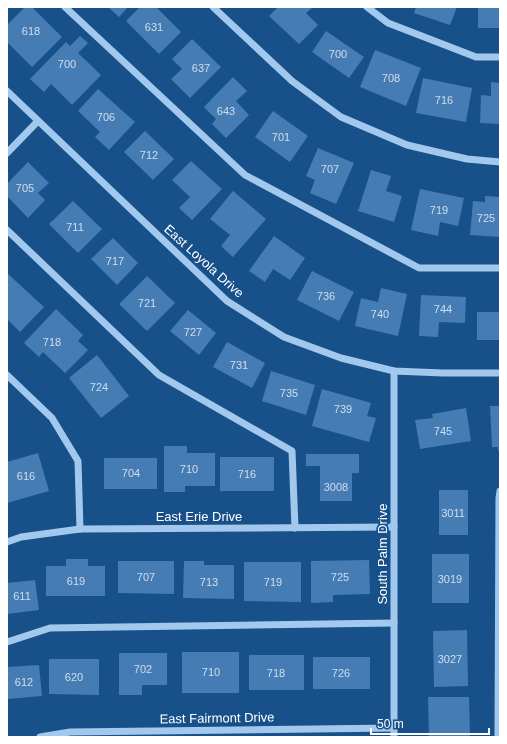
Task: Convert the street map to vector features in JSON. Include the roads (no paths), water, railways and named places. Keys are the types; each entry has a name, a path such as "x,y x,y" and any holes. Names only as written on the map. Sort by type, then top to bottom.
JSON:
{"street":[{"path":"65,7 245,176 419,268 500,268"},
{"path":"213,7 292,81 341,117 407,145 467,159 500,162"},
{"path":"367,7 388,23 476,56 500,57"},
{"name":"East Loyola Drive","path":"7,91 227,301 284,337 341,358 394,371 500,373"},
{"path":"7,153 38,121"},
{"path":"7,230 160,375 292,451 295,528"},
{"name":"South Palm Drive","path":"394,371 394,737"},
{"path":"7,375 52,418 78,461 80,529"},
{"path":"498,737 500,491"},
{"name":"East Erie Drive","path":"7,542 21,536 80,529 394,527"},
{"path":"7,642 50,628 394,623"},
{"name":"East Fairmont Drive","path":"40,737 70,732 394,728"}]}
